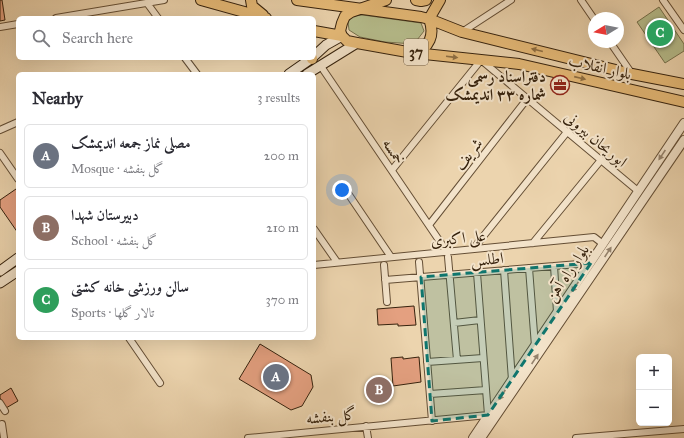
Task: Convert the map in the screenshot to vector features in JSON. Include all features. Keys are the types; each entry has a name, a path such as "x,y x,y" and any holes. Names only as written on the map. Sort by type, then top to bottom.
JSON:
{"main road":[{"path":"201,0 227,3 261,16"},
{"path":"251,0 251,4 254,9 263,16"},
{"name":"37","path":"297,0 421,17 429,19 432,26 430,40 426,47 421,51 413,53 347,41 342,36 316,31"},
{"path":"316,54 326,45 342,36 340,31 345,16 350,12 386,0"},
{"path":"416,0 421,2 426,0"},
{"path":"429,19 440,0"},
{"name":"بلوار انقلاب","path":"429,19 462,32 632,74 684,84"},
{"path":"311,72 357,43"},
{"name":"بلوار انقلاب","path":"413,53 519,64 684,102"},
{"path":"292,72 309,60"},
{"path":"0,271 16,259"},
{"path":"0,283 16,272"}],"street":[{"path":"68,16 164,0"},
{"path":"462,32 511,0"},
{"path":"581,0 589,12"},
{"path":"663,0 684,30"},
{"path":"147,3 157,16"},
{"path":"0,27 16,24"},
{"path":"614,48 632,74"},
{"path":"187,60 196,72"},
{"path":"392,170 481,60"},
{"name":"ابوریحان بیرونی","path":"481,60 638,192"},
{"name":"خمسه","path":"320,66 448,254"},
{"name":"شریف","path":"429,225 527,98"},
{"path":"0,130 16,123"},
{"name":"بلوار راه آهن","path":"473,438 684,123"},
{"path":"473,249 568,132"},
{"name":"بلوار راه آهن","path":"481,438 684,140"},
{"path":"0,153 16,176"},
{"path":"533,243 601,160"},
{"path":"345,188 391,257"},
{"path":"316,232 337,262"},
{"name":"علی اکبری","path":"316,265 391,257 448,254 473,249 594,237 603,244"},
{"path":"448,254 457,360"},
{"path":"419,262 432,420"},
{"name":"اطلس","path":"385,280 591,263"},
{"path":"384,266 387,302"},
{"path":"554,266 557,313"},
{"path":"529,268 535,346"},
{"path":"504,270 512,380"},
{"path":"476,272 488,415"},
{"path":"454,323 480,320"},
{"path":"130,340 160,383"},
{"path":"428,362 484,358"},
{"path":"430,394 486,390"},
{"path":"0,403 5,411"},
{"name":"گل بنفشه","path":"248,438 304,435 366,426 488,415"},
{"path":"2,424 4,438"},
{"path":"366,426 368,438"},
{"path":"576,438 684,429"}],"highlighted area":[{"path":"591,263 488,415 432,421 421,277"}],"green space":[{"path":"659,7 684,44 684,51 665,63 637,22"},
{"path":"363,15 421,23 424,31 414,44 385,42 360,37 349,30 348,22 353,16"}],"building":[{"path":"0,0 2,0 5,20 0,21"},
{"path":"16,189 16,230 0,207 0,200"},
{"path":"414,306 416,325 378,325 377,309"},
{"path":"260,344 311,375 313,387 302,406 291,410 239,379"},
{"path":"403,357 403,359 419,357 421,382 393,386 391,358"},
{"path":"11,388 18,401 6,408 0,398 0,395"}],"place":[{"name":"سالن ورزشی خانه کشتی","path":"660,33"},
{"name":"دفتراسناد رسمی شماره ۳۳ اندیمشک","path":"560,85"},
{"name":"مصلی نماز جمعه اندیمشک","path":"276,377"},
{"name":"دبیرستان شهدا","path":"379,390"}]}
